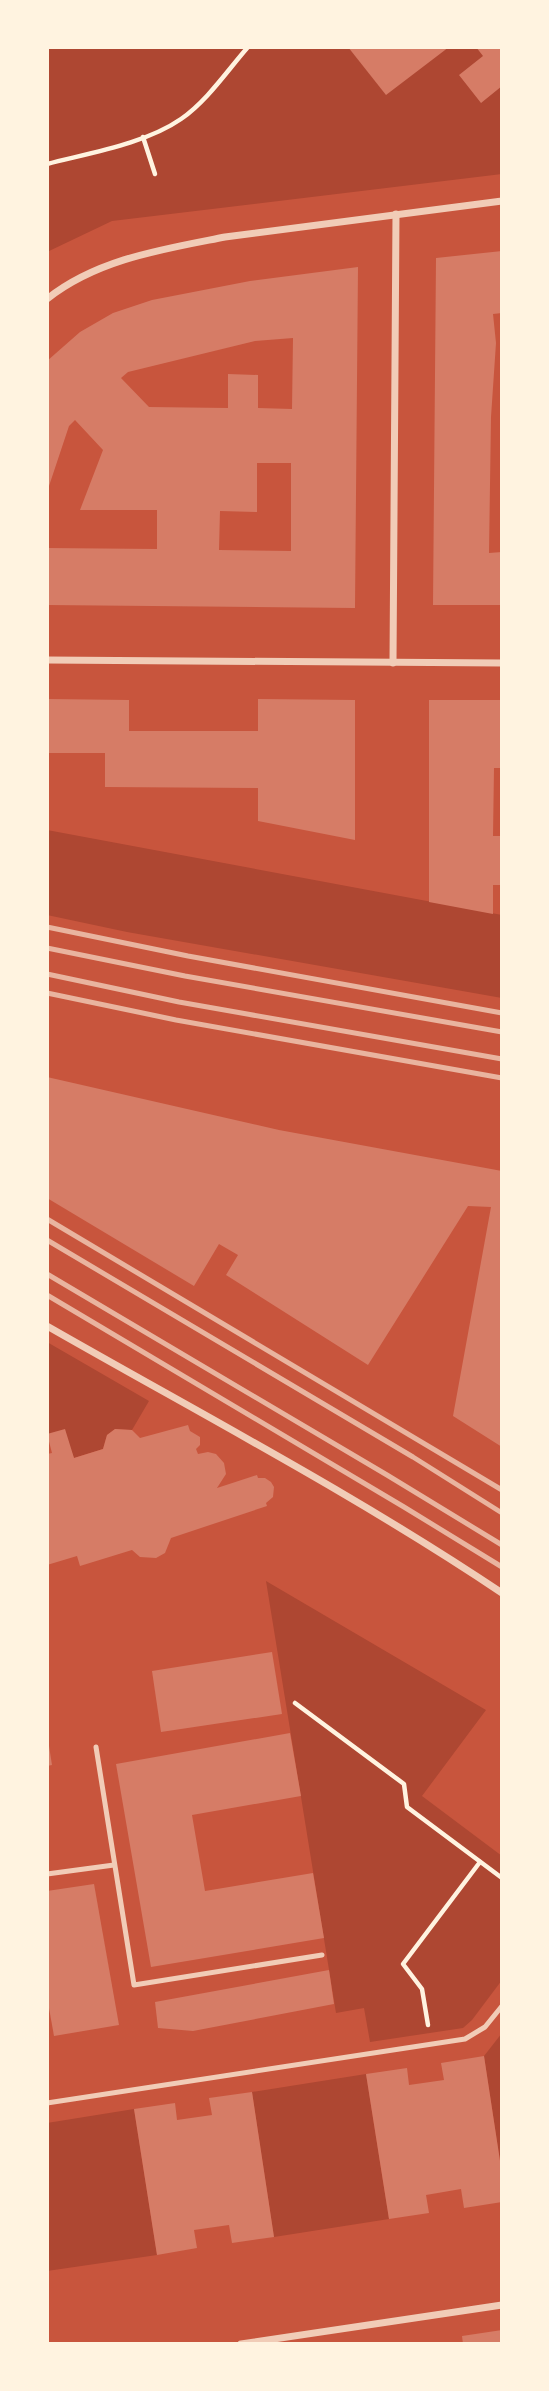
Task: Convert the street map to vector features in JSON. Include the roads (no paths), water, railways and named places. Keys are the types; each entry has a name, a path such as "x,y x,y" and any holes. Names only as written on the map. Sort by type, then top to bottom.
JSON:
{"street":[{"path":"47,299 82,276 141,255 225,237 502,201"},
{"path":"393,663 396,214"},
{"path":"47,660 502,663"},
{"path":"47,1326 346,1497 502,1593"},
{"path":"241,2344 502,2305"}],"lane":[{"path":"96,1747 134,1985 322,1955"},
{"path":"47,1874 114,1865"},
{"path":"47,2103 465,2039 485,2027 502,2006"}],"railway":[{"path":"47,927 188,956 502,1013"},
{"path":"47,948 185,976 502,1032"},
{"path":"47,974 179,1002 502,1059"},
{"path":"47,993 176,1020 502,1078"},
{"path":"47,1219 502,1490"},
{"path":"47,1240 413,1457 502,1513"},
{"path":"47,1274 502,1545"},
{"path":"47,1295 502,1567"}]}
